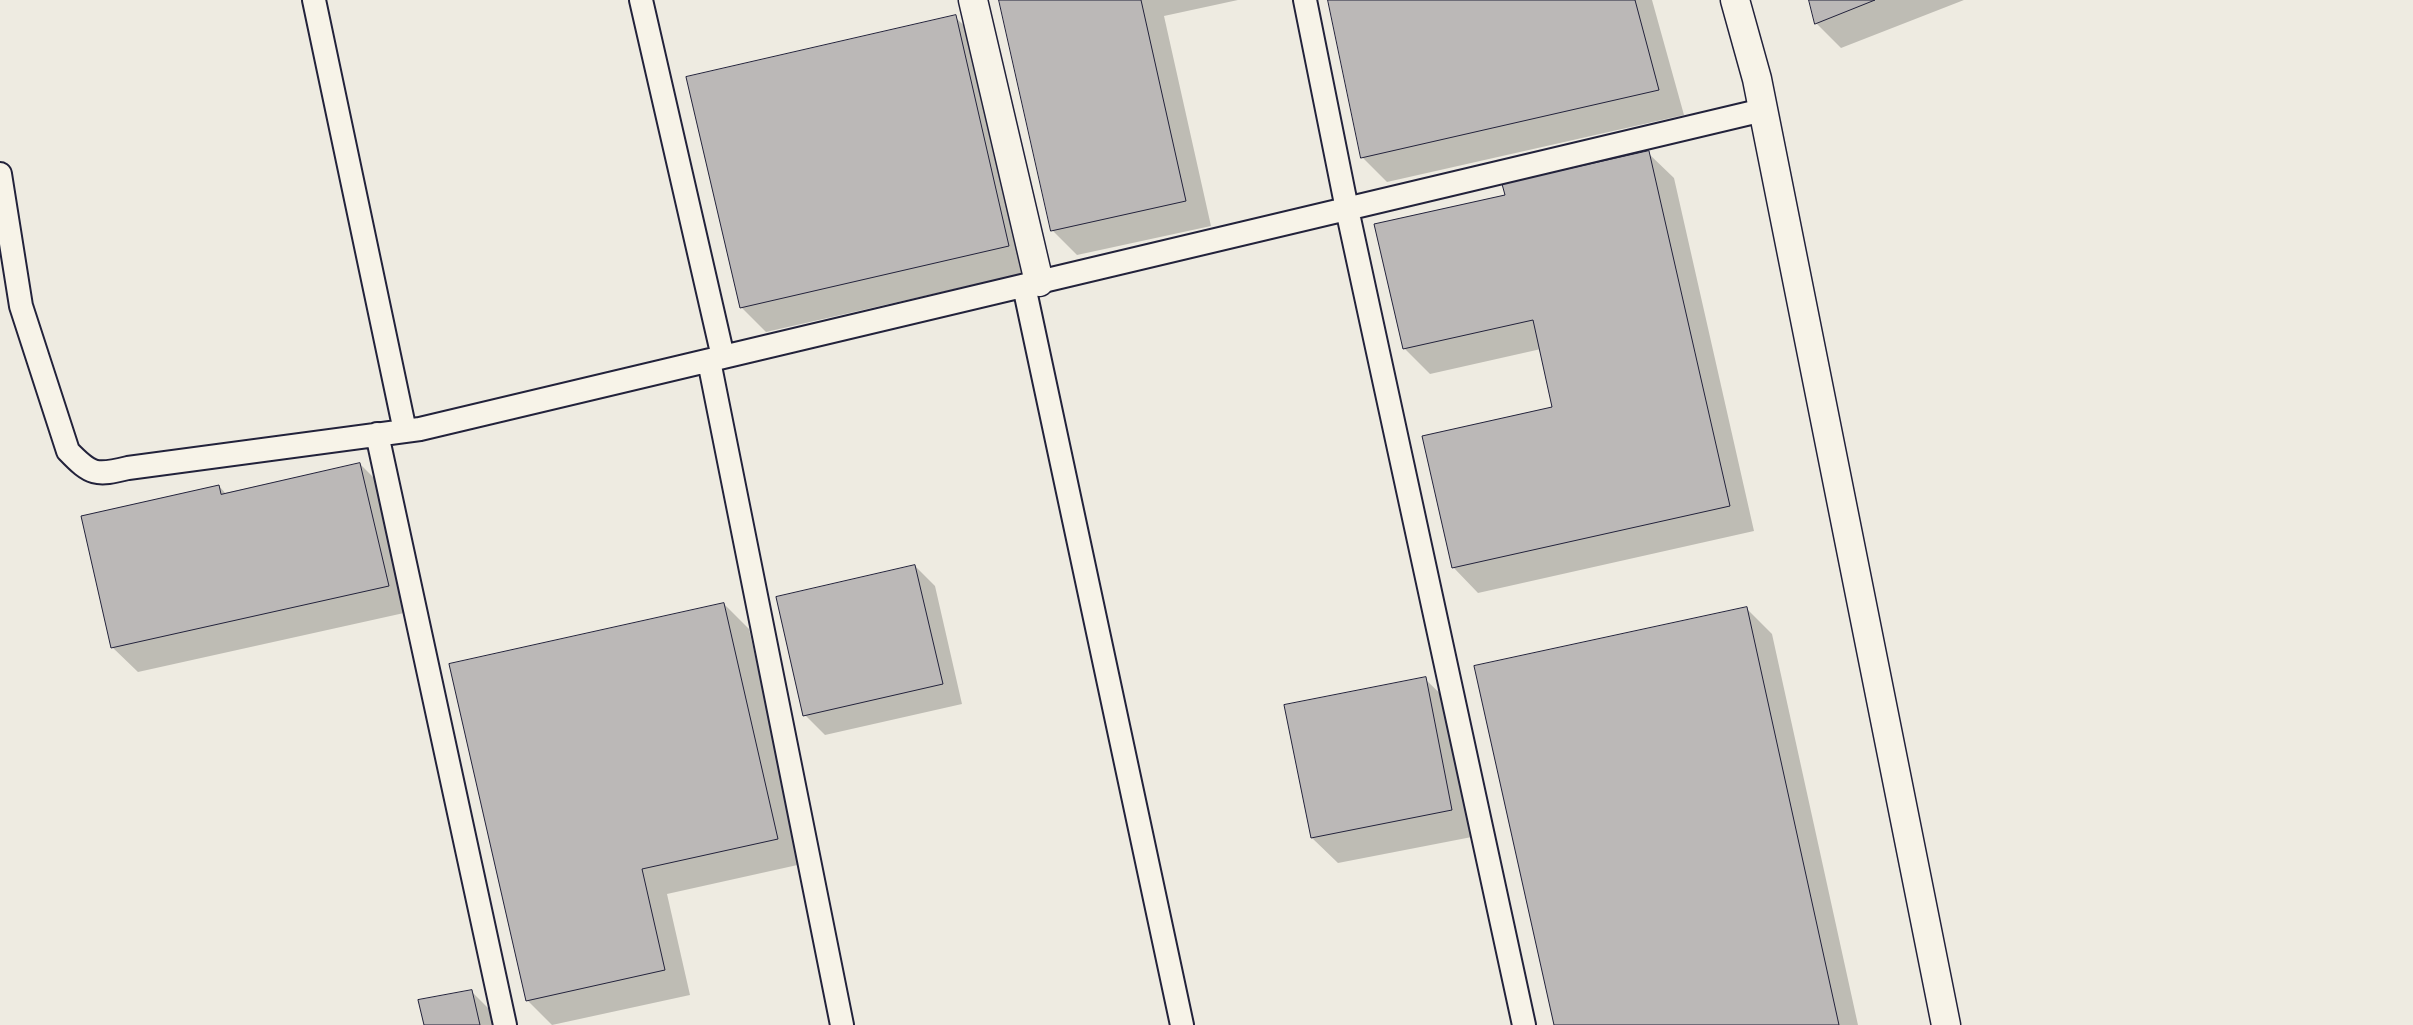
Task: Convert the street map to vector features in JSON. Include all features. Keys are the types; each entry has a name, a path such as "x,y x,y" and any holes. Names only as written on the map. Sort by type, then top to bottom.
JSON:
{"main road":[{"path":"973,0 1032,284"},
{"path":"1735,0 1757,78 1946,1025"}],"lane":[{"path":"314,0 405,431"},
{"path":"640,0 716,359 842,1025"},
{"path":"1305,0 1347,209 1524,1025"},
{"path":"0,174 21,306 68,451 84,468 103,474 128,468 420,429 1763,110"},
{"path":"1032,284 1182,1025"},
{"path":"377,434 505,1025"}],"building":[{"path":"999,0 1141,0 1186,201 1051,231"},
{"path":"1328,0 1635,0 1659,90 1361,158"},
{"path":"1809,0 1875,0 1815,24"},
{"path":"956,15 1009,246 740,308 686,77"},
{"path":"1649,151 1730,506 1452,568 1422,436 1552,407 1533,320 1403,349 1374,224 1505,195 1502,184"},
{"path":"360,463 389,586 111,648 81,516 219,485 221,494"},
{"path":"915,565 943,684 803,716 776,597"},
{"path":"724,603 778,839 642,869 665,970 526,1001 449,664"},
{"path":"1747,607 1839,1025 1554,1025 1474,666"},
{"path":"1426,677 1452,810 1311,838 1284,705"},
{"path":"472,990 480,1025 424,1025 418,1000"}]}
